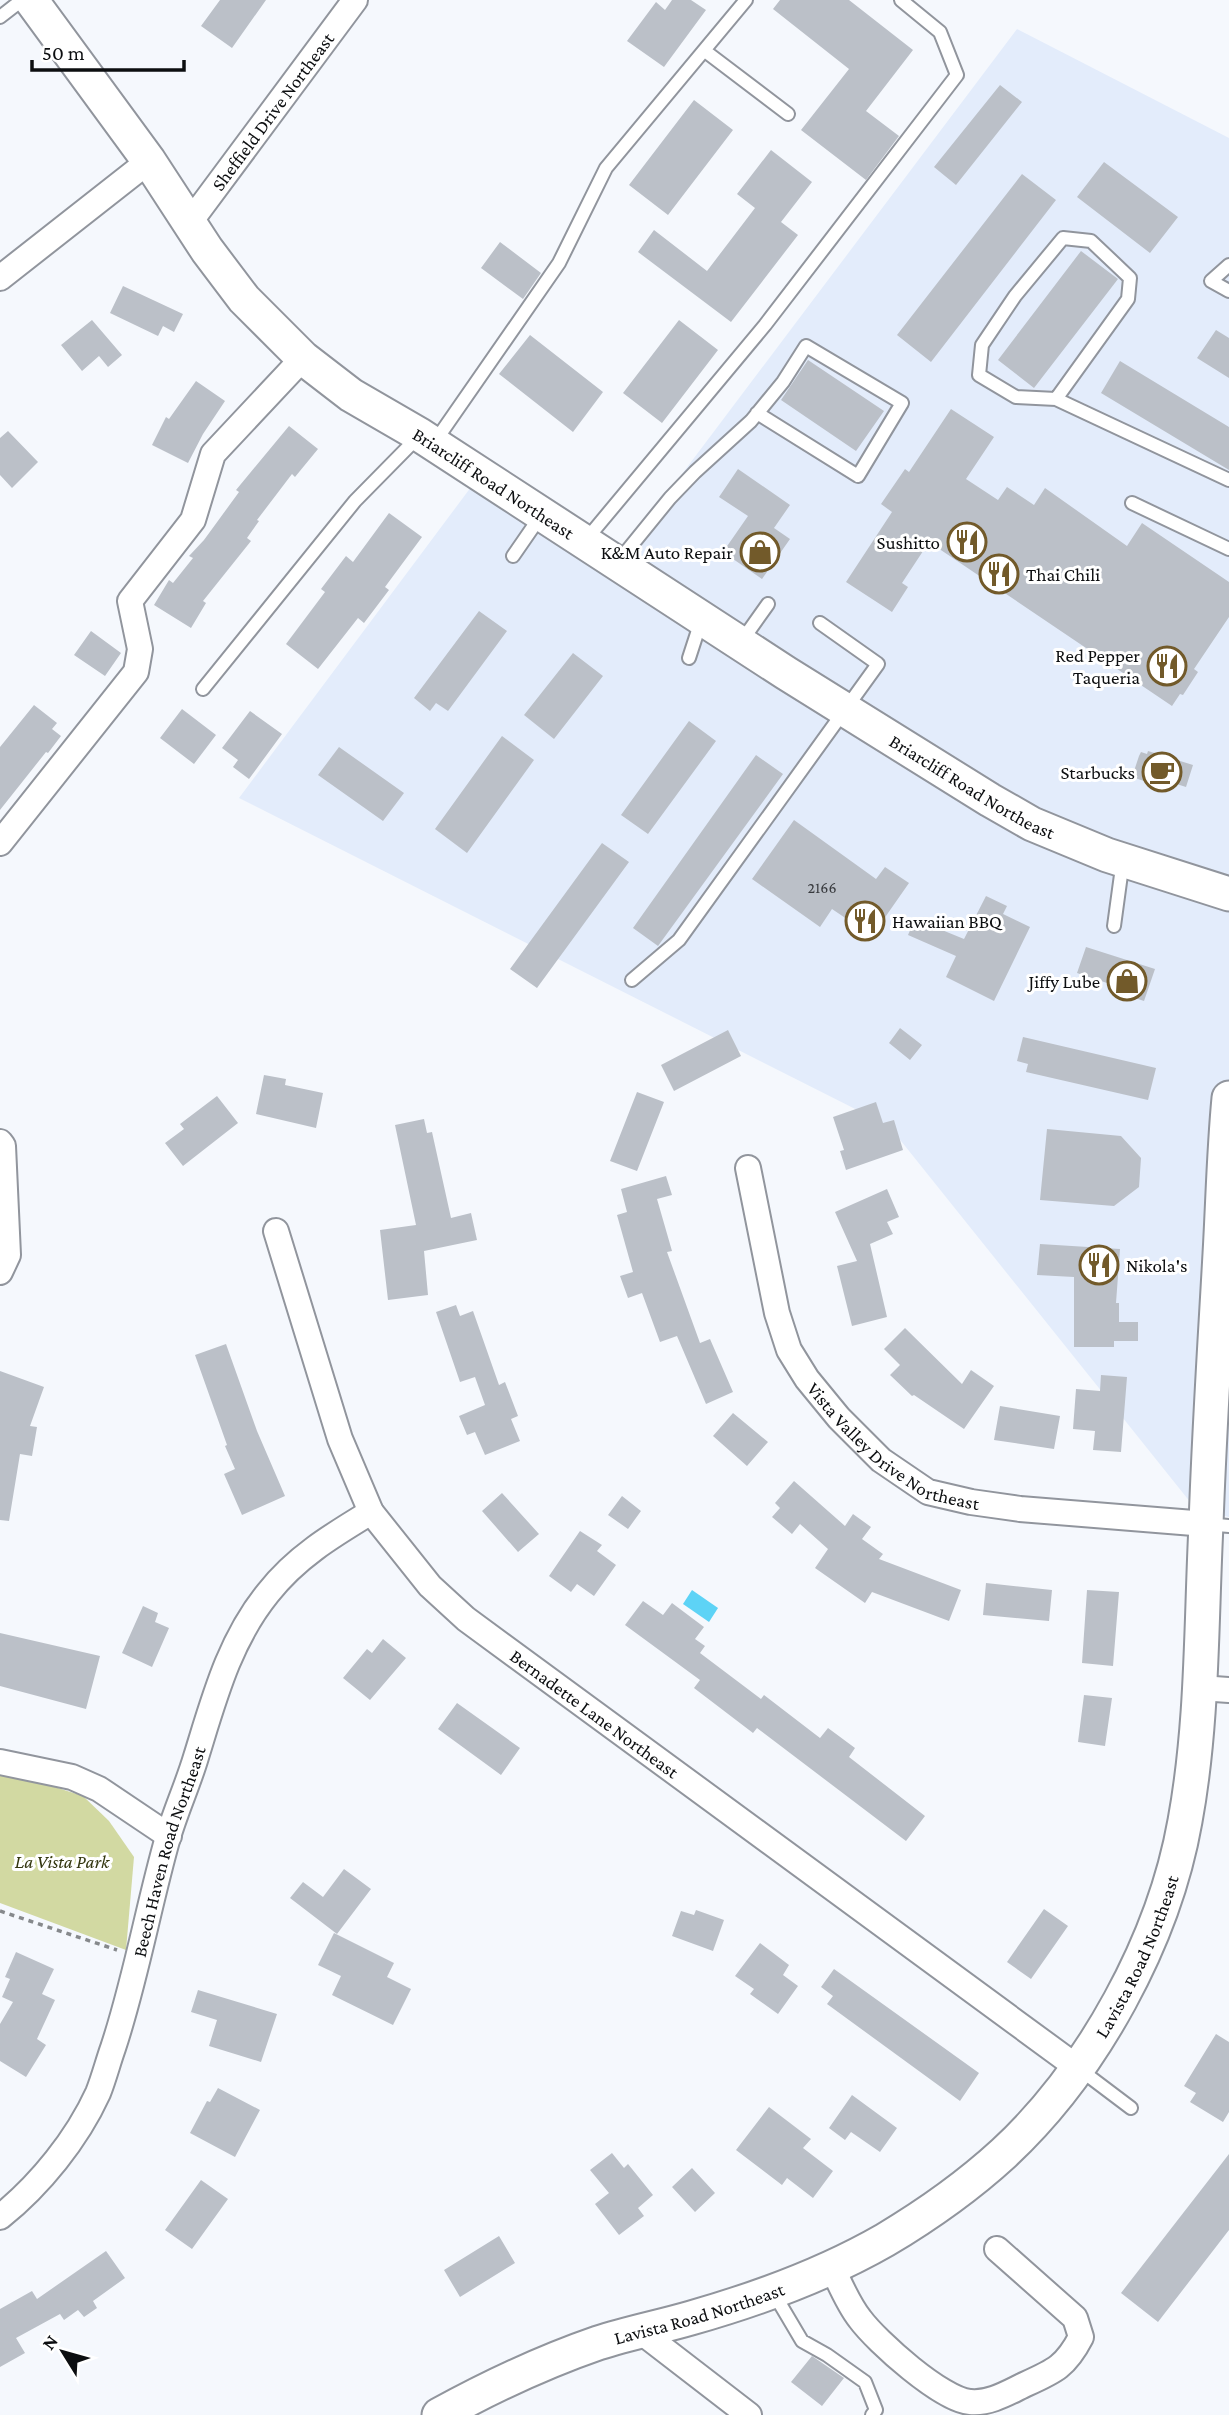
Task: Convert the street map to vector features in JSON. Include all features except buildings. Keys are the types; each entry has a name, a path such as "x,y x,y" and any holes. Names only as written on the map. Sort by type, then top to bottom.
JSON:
{"main road":[{"name":"Briarcliff Road Northeast","path":"31,0 149,161 207,250 244,299 303,358 351,395 427,439 702,618 1032,824 1123,860 1229,894"},
{"name":"Lavista Road Northeast","path":"439,2415 546,2363 601,2342 689,2319 773,2292 832,2267 886,2239 930,2212 1006,2152 1078,2068 1120,2000 1162,1907 1177,1858 1214,1689 1229,1098"}],"street":[{"name":"Sheffield Drive Northeast","path":"190,222 355,0"},
{"path":"0,278 149,161"},
{"path":"0,844 136,672 140,649 130,601 192,520 213,454 303,358"},
{"path":"0,1142 3,1146 8,1255 0,1272"},
{"name":"Vista Valley Drive Northeast","path":"748,1168 777,1313 789,1350 807,1379 839,1418 881,1460 928,1492 971,1502 1020,1509 1217,1525"},
{"name":"Bernadette Lane Northeast","path":"276,1231 341,1439 371,1512 430,1586 466,1619 1078,2068"},
{"name":"Beech Haven Road Northeast","path":"0,2217 33,2187 88,2113 99,2090 121,2024 169,1836 229,1656 267,1593 292,1566 321,1542 371,1512"},
{"path":"0,1762 72,1777 99,1789 169,1836"},
{"path":"832,2267 859,2319 890,2352 948,2395 970,2402 995,2399 1052,2372 1070,2357 1081,2337 1075,2318 997,2249"},
{"path":"640,2331 749,2415"}],"lane":[{"path":"0,17 22,0"},
{"path":"203,689 355,501 427,439 559,263 606,168 746,0"},
{"path":"584,541 765,325 957,75 940,32 901,0"},
{"path":"705,51 788,114"},
{"path":"1056,399 1128,299 1130,278 1091,241 1063,238 1015,296 982,345 979,375 1016,397 1056,399 1229,480"},
{"path":"1229,265 1211,281 1229,291"},
{"path":"618,563 670,498 757,413 783,382 806,346 902,403 858,476 757,413"},
{"path":"1132,502 1229,549"},
{"path":"513,556 542,514"},
{"path":"740,642 768,604"},
{"path":"689,658 702,618"},
{"path":"632,980 679,940 877,664 820,623"},
{"path":"1114,926 1123,860"},
{"path":"1078,2068 1130,2108"},
{"path":"773,2292 802,2341 865,2382 876,2410 872,2415"}],"path":[{"path":"0,1912 138,1957"}],"shaded area":[{"path":"1017,29 1229,138 1229,1517 1195,1508 889,1126 239,798 480,475 618,559"}],"green space":[{"name":"La Vista Park","path":"0,1774 17,1775 83,1796 109,1821 134,1857 126,1950 0,1903"}],"water":[{"path":"692,1590 718,1608 709,1622 683,1604"}],"place":[{"name":"Sushitto","path":"967,542"},
{"name":"K&M Auto Repair","path":"760,552"},
{"name":"Thai Chili","path":"999,574"},
{"name":"Red Pepper Taqueria","path":"1167,666"},
{"name":"Starbucks","path":"1162,772"},
{"name":"Hawaiian BBQ","path":"865,921"},
{"name":"Jiffy Lube","path":"1127,981"},
{"name":"Nikola's","path":"1099,1265"}]}
